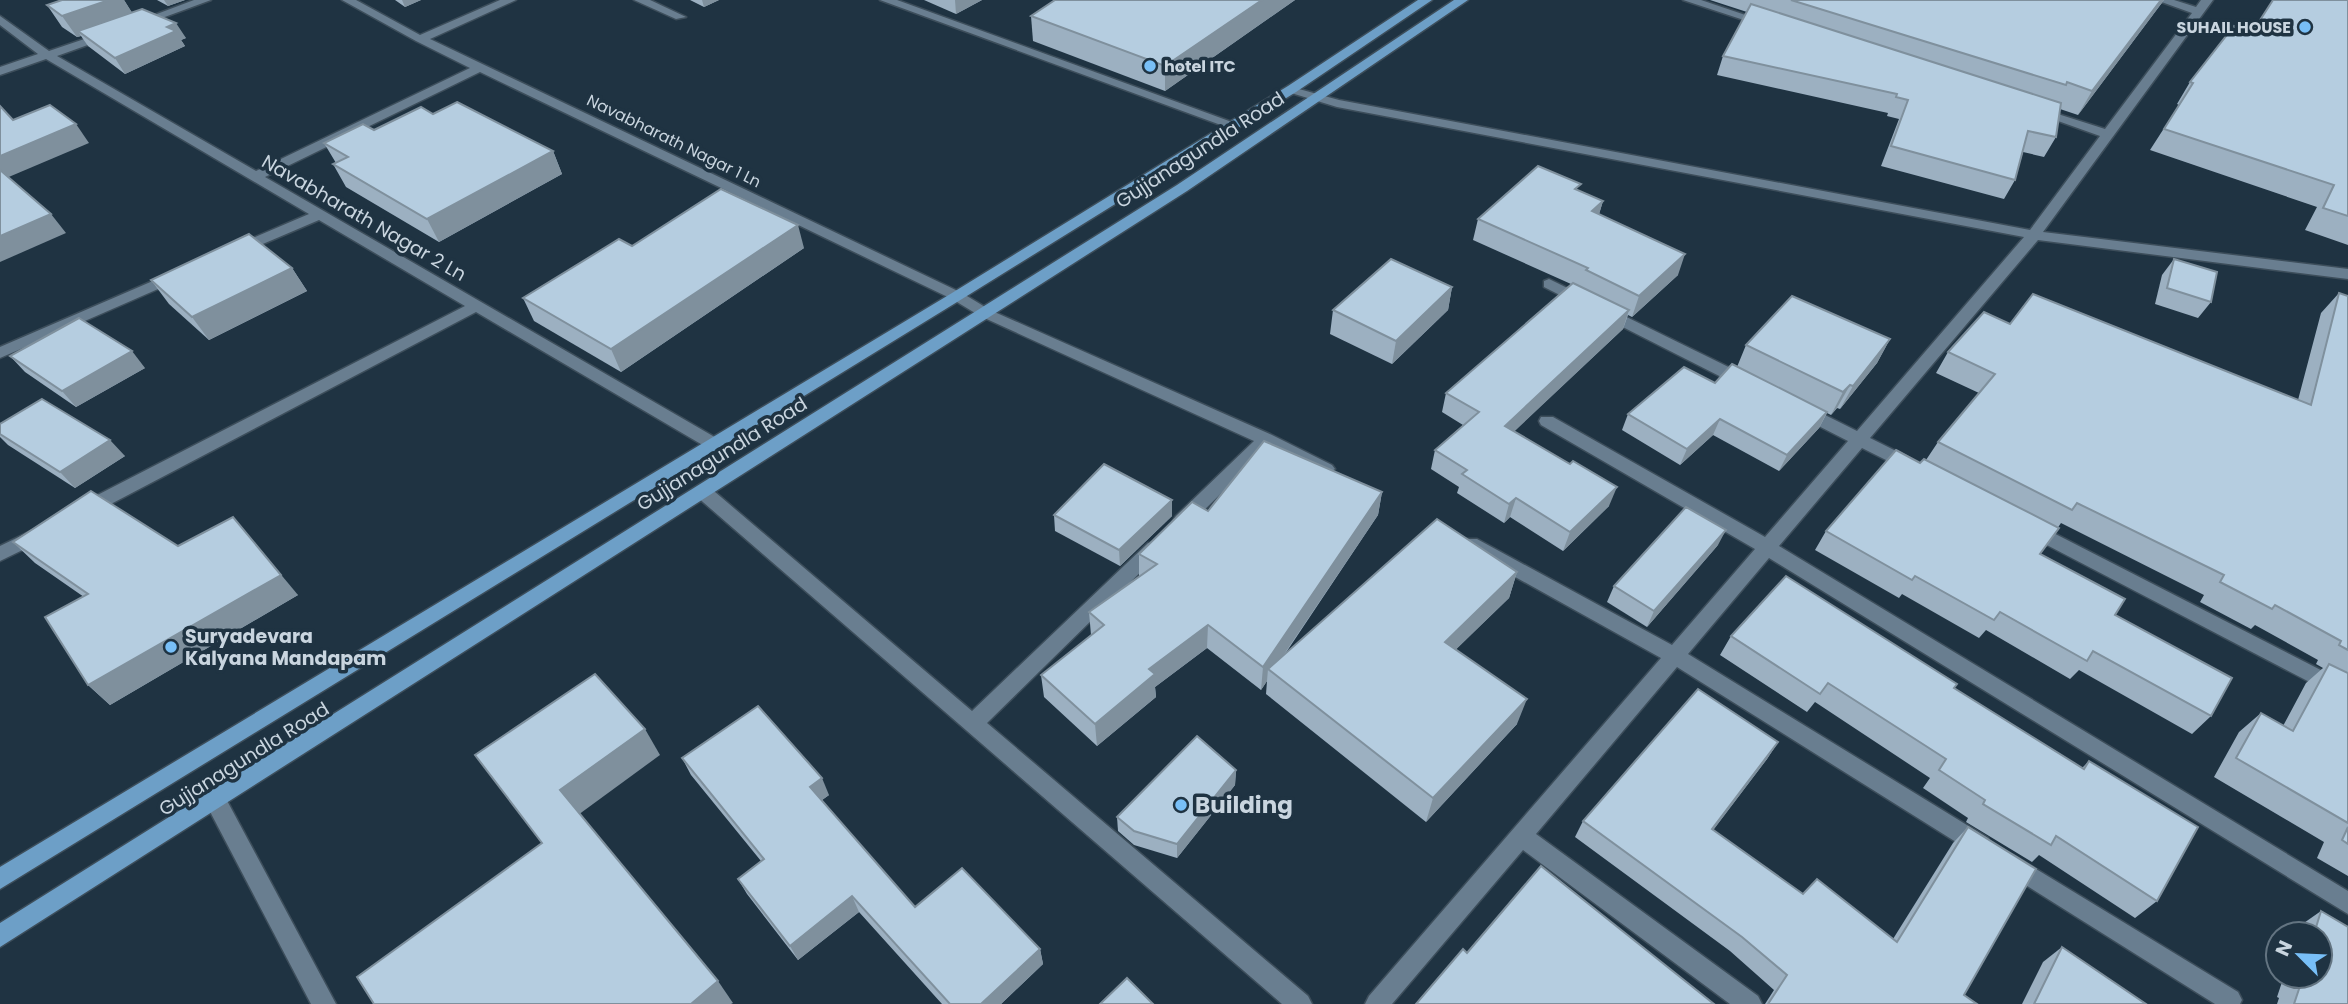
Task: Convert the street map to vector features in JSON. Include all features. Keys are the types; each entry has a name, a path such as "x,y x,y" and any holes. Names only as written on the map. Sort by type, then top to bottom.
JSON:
{"main road":[{"name":"Gujjanagundla Road","path":"0,878 957,296 1292,89 1426,0"},
{"name":"Gujjanagundla Road","path":"0,936 216,802 985,313 1318,98 1462,0"}],"street":[{"path":"126,28 205,0"},
{"name":"Navabharath Nagar 1 Ln","path":"348,0 420,39 957,296 985,313 1266,439 1339,476"},
{"path":"420,39 510,0"},
{"path":"640,0 681,17"},
{"path":"886,0 1234,125"},
{"path":"1689,0 1780,29"},
{"path":"1377,1004 1676,657 1765,546 2034,235 2203,5 2162,0"},
{"name":"Navabharath Nagar 2 Ln","path":"0,19 47,55 712,443"},
{"path":"0,71 113,32"},
{"path":"254,177 481,67"},
{"path":"1292,89 1318,98 2034,235 2348,274"},
{"path":"2029,108 2107,134"},
{"path":"218,258 318,215"},
{"path":"0,353 192,270"},
{"path":"1549,285 1759,389"},
{"path":"74,516 478,305"},
{"path":"0,334 16,346"},
{"path":"1784,401 1932,476"},
{"path":"1548,421 1765,546 2348,903"},
{"path":"973,723 1266,439"},
{"path":"702,491 1300,1004"},
{"path":"2017,521 2348,694"},
{"path":"0,554 49,528"},
{"path":"1461,538 1676,657 2230,1000"},
{"path":"216,802 324,1004"},
{"path":"1520,835 1749,1004"}],"building":[{"path":"62,0 109,0 62,16 47,5"},
{"path":"1055,0 1262,0 1165,66 1031,16"},
{"path":"1791,0 2161,0 2092,91"},
{"path":"2273,0 2348,0 2348,216 2323,208 2334,185 2164,129 2193,83 2190,82 2234,26 2253,31"},
{"path":"1751,4 2061,103 2056,137 2028,131 2015,180 1891,146 1908,100 1896,97 1897,94 1723,56"},
{"path":"142,9 176,23 167,27 176,31 115,58 78,31"},
{"path":"457,102 553,151 427,219 333,164 348,157 324,143 363,124 374,130 421,107 433,114"},
{"path":"50,105 76,124 0,156 0,106 13,120"},
{"path":"1538,166 1581,184 1575,189 1603,201 1592,211 1685,254 1639,296 1586,270 1588,268 1478,219"},
{"path":"0,170 51,214 0,236"},
{"path":"721,189 798,225 611,349 523,298 619,239 632,246"},
{"path":"249,234 292,268 192,317 151,280"},
{"path":"1391,259 1452,287 1396,341 1333,310"},
{"path":"2174,259 2217,272 2211,302 2167,288"},
{"path":"1573,283 1629,310 1505,426 1570,464 1573,461 1617,487 1570,532 1516,498 1509,504 1462,474 1467,470 1435,450 1479,412 1446,393"},
{"path":"2339,293 2348,296 2348,650 2339,645 2341,641 2275,605 2272,609 2220,582 2224,575 2077,503 2072,510 1938,442 1995,374 1948,352 1984,312 2010,324 2033,294 2311,405"},
{"path":"1792,296 1890,339 1853,386 1850,385 1843,392 1746,345"},
{"path":"79,318 132,351 62,391 10,356"},
{"path":"1732,364 1827,412 1787,455 1720,419 1687,449 1628,414 1684,367 1715,383"},
{"path":"42,399 110,440 60,472 0,434 0,424"},
{"path":"1264,441 1382,492 1263,667 1208,625 1149,669 1155,674 1095,724 1041,675 1104,625 1089,612 1157,564 1139,554 1192,502 1208,511"},
{"path":"1896,450 1920,463 1924,459 2059,528 2040,554 2125,599 2115,615 2232,678 2211,716 2093,651 2087,661 2000,612 1994,620 1915,576 1912,580 1826,531"},
{"path":"1104,464 1172,500 1119,550 1054,515"},
{"path":"91,491 178,546 233,517 281,575 88,685 45,617 88,594 13,542"},
{"path":"1686,507 1726,530 1654,611 1614,586"},
{"path":"1437,519 1517,572 1445,642 1527,699 1433,798 1268,669"},
{"path":"1786,576 1957,684 1954,688 2084,769 2089,761 2198,827 2157,901 2056,836 2051,845 1983,804 1985,800 1939,770 1946,759 1828,683 1820,694 1731,636"},
{"path":"2329,664 2348,673 2348,823 2236,758 2261,713 2293,731"},
{"path":"595,674 645,729 560,790 718,981 691,1004 374,1004 357,977 542,843 475,755"},
{"path":"1698,689 1778,742 1712,829 1803,894 1817,879 1897,942 1968,827 2036,869 1964,995 1977,1004 1768,1004 1787,975 1742,937 1583,821"},
{"path":"758,706 822,778 810,787 915,907 962,868 1040,949 981,1004 950,1004 852,896 790,946 738,879 764,859 682,758"},
{"name":"Building","path":"1197,736 1236,770 1177,844 1134,831 1117,817"},
{"path":"2348,827 2348,844 2342,840"},
{"path":"1541,866 1714,1004 1416,1004 1463,949 1467,953"},
{"path":"2321,911 2348,927 2348,1004 2294,1004 2299,990 2334,990 2334,920 2318,920"},
{"path":"2062,947 2146,1004 2034,1004"},
{"path":"1127,978 1153,1004 1100,1004"}],"place":[{"name":"SUHAIL HOUSE","path":"2305,27"},
{"name":"hotel ITC","path":"1150,66"},
{"name":"Suryadevara Kalyana Mandapam","path":"171,647"},
{"name":"Building","path":"1181,805"}]}
